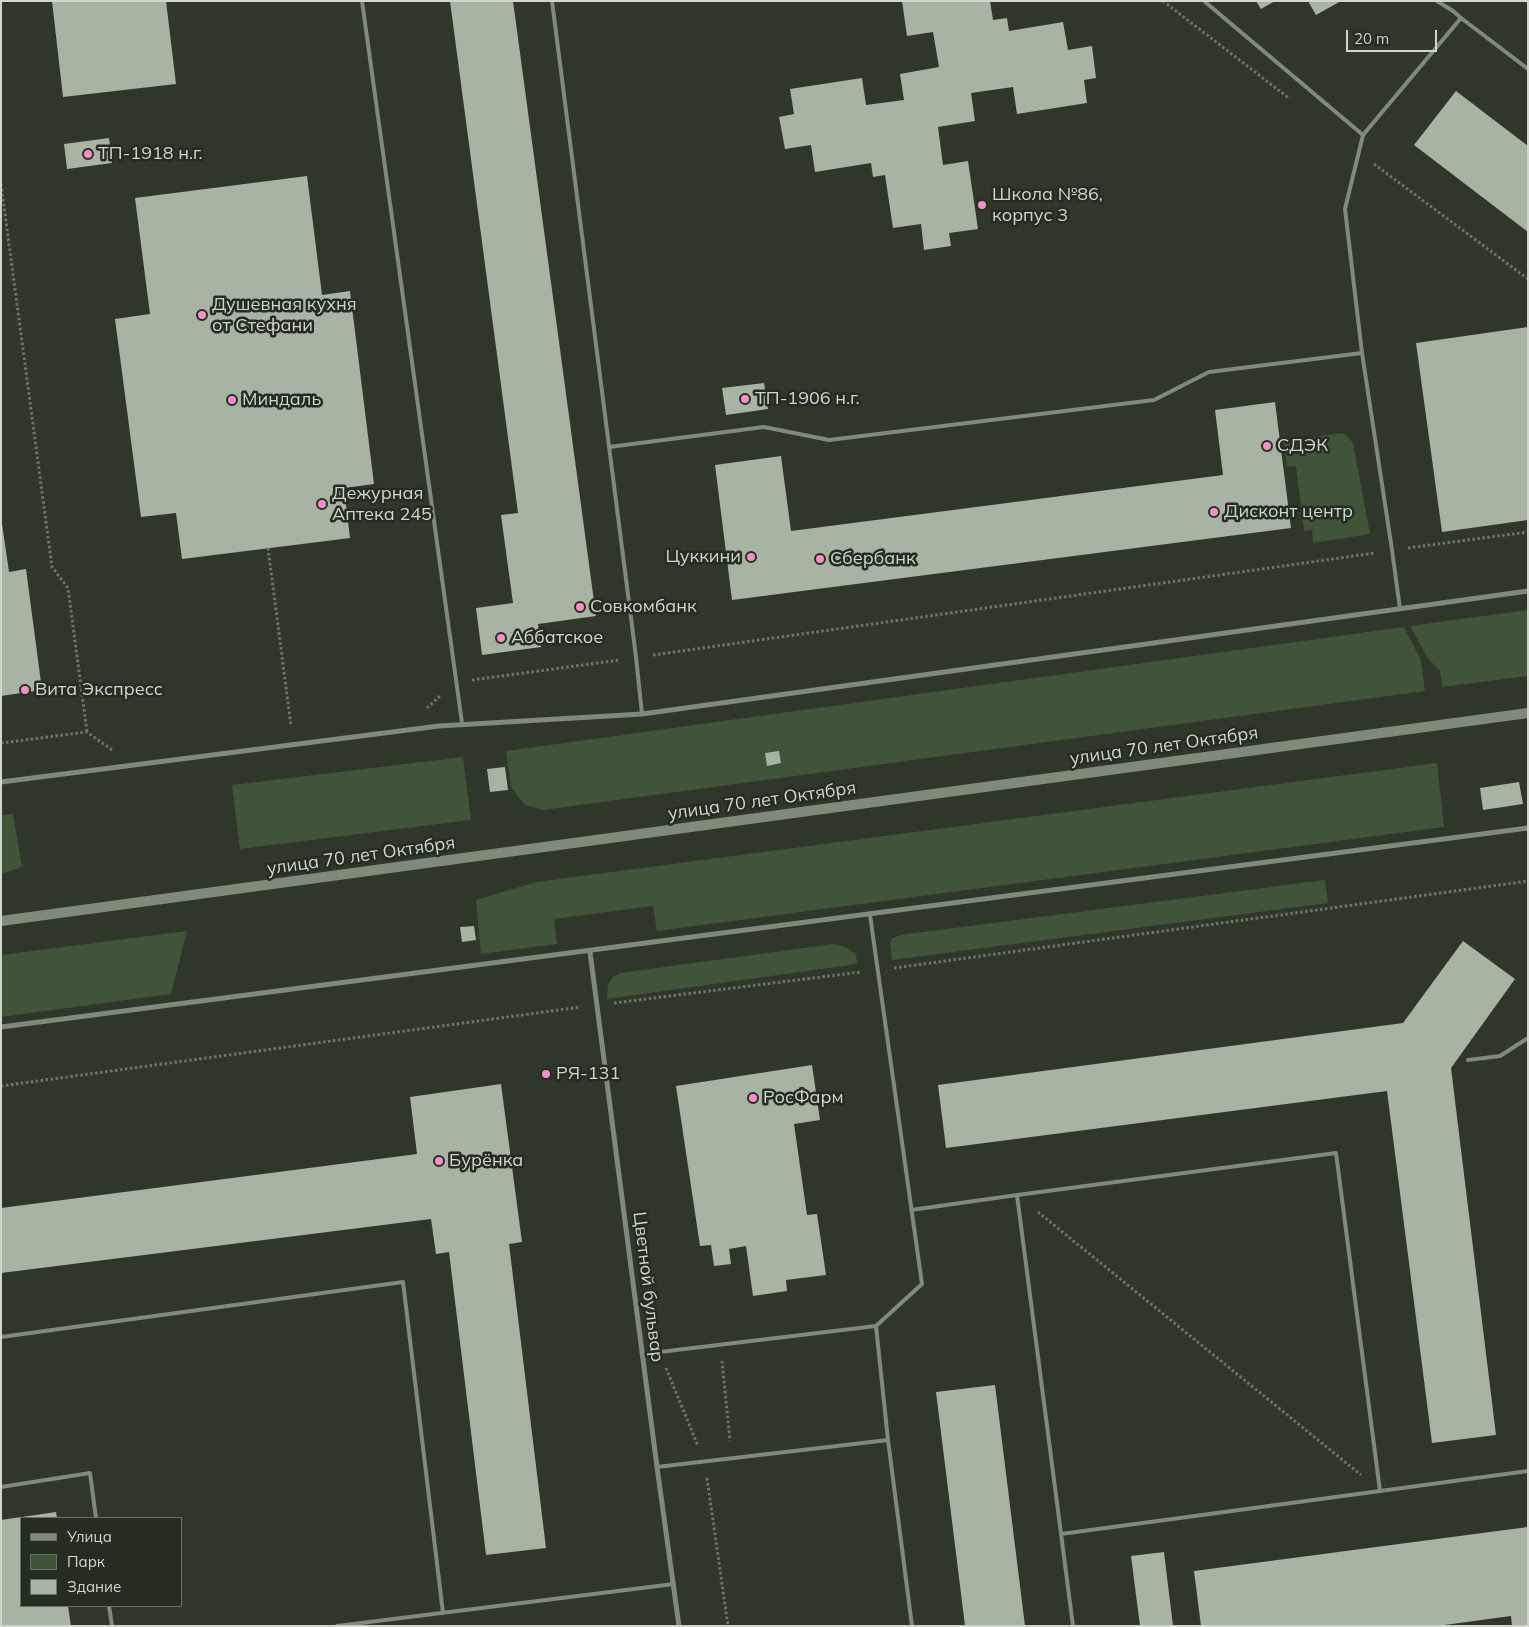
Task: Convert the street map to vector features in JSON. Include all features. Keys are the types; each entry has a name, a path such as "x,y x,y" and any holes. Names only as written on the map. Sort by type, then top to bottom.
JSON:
{"main road":[{"name":"улица 70 лет Октября","path":"1,921 1528,713"}],"street":[{"path":"1,782 462,723 642,714 1528,592"},
{"path":"1,1027 590,952 1528,828"},
{"name":"Цветной бульвар","path":"590,952 679,1626"}],"lane":[{"path":"362,1 462,723"},
{"path":"552,1 642,714"},
{"path":"1204,1 1363,135"},
{"path":"1436,1 1453,11 1528,69"},
{"path":"1400,609 1362,353 1345,208 1363,135 1461,18"},
{"path":"609,448 764,427 829,440 1154,400 1209,372 1362,353"},
{"path":"642,1354 876,1326 922,1284 870,915"},
{"path":"1468,1060 1500,1056 1528,1038"},
{"path":"911,1210 1336,1153 1380,1491"},
{"path":"1017,1195 1073,1626"},
{"path":"1,1337 403,1282 443,1613"},
{"path":"876,1326 888,1440 912,1626"},
{"path":"657,1467 888,1440"},
{"path":"1061,1534 1528,1471"},
{"path":"1,1487 90,1473 96,1517"},
{"path":"338,1626 674,1584"},
{"path":"109,1607 112,1626"}],"path":[{"path":"1,184 52,567 68,588 87,732"},
{"path":"420,714 456,682 1528,532"},
{"path":"268,548 291,732"},
{"path":"1,742 87,732 116,753"},
{"path":"1,1086 597,1005 879,970 1528,881"},
{"path":"1017,1195 1380,1491"},
{"path":"720,1345 732,1459"},
{"path":"659,1352 705,1462 728,1626"}],"green space":[{"path":"1342,433 1353,443 1370,534 1313,543 1312,530 1304,531 1296,466 1287,467 1284,441"},
{"path":"1528,610 1528,676 1442,687 1440,671 1427,657 1410,626"},
{"path":"1404,627 1421,660 1425,691 543,810 525,805 511,787 506,751"},
{"path":"463,757 471,820 240,849 232,785"},
{"path":"1437,763 1444,827 657,931 653,906 554,919 557,944 481,954 476,900 536,882"},
{"path":"13,814 22,867 1,874 1,815"},
{"path":"1325,880 1328,903 892,960 890,943 893,938 900,935"},
{"path":"187,931 171,994 1,1017 1,955"},
{"path":"833,944 846,947 856,954 857,964 607,999 608,985 613,977 620,973"}],"building":[{"path":"52,1 166,1 176,84 63,97"},
{"path":"450,1 513,1 596,616 538,624 541,647 482,655 476,608 513,603 501,515 518,513"},
{"path":"902,1 990,1 993,20 1007,18 1009,31 1063,22 1068,50 1092,46 1096,78 1084,80 1087,103 1017,114 1013,87 971,93 975,121 938,127 943,165 968,161 978,229 949,233 951,246 924,250 921,224 893,228 885,175 873,177 871,163 815,172 811,145 785,149 779,117 794,114 790,89 862,78 866,105 904,100 900,74 939,67 933,32 907,36"},
{"path":"1256,1 1275,1 1261,9"},
{"path":"1308,1 1341,1 1316,15"},
{"path":"1456,91 1528,146 1528,232 1414,145"},
{"name":"ТП-1918 н.г.","path":"109,138 112,163 67,169 64,144"},
{"path":"307,176 322,295 350,291 374,484 344,488 350,538 182,559 176,513 141,517 115,319 150,314 135,198"},
{"path":"1528,327 1528,520 1442,532 1416,343"},
{"name":"ТП-1906 н.г.","path":"764,383 768,409 726,415 722,388"},
{"path":"1275,402 1291,528 732,600 715,465 781,456 791,531 1223,475 1215,410"},
{"path":"1,517 9,572 26,569 42,690 1,696"},
{"path":"779,751 781,763 767,766 765,753"},
{"path":"505,767 508,790 490,792 487,769"},
{"path":"1519,782 1523,804 1483,810 1480,788"},
{"path":"474,926 476,940 462,942 460,927"},
{"path":"1463,941 1515,979 1451,1068 1496,1435 1432,1443 1387,1091 946,1148 938,1085 1403,1023"},
{"path":"812,1065 820,1120 794,1124 807,1215 817,1214 826,1275 786,1280 787,1291 753,1296 746,1246 729,1249 731,1264 714,1266 711,1245 700,1246 676,1086"},
{"path":"555,1069 562,1069 562,1075 556,1076"},
{"name":"РЯ-131","path":"542,1071 549,1071 550,1077 543,1078"},
{"path":"501,1084 522,1242 509,1244 546,1548 486,1555 449,1252 436,1254 431,1219 1,1273 1,1208 417,1154 410,1097"},
{"path":"995,1385 1025,1626 965,1626 936,1392"},
{"path":"56,1512 57,1517 22,1517"},
{"path":"20,1517 20,1607 68,1607 71,1626 1,1626 1,1520"},
{"path":"1528,1527 1528,1626 1512,1626 1511,1616 1437,1626 1201,1626 1194,1571"},
{"path":"1164,1552 1173,1626 1140,1626 1131,1556"}],"place":[{"name":"ТП-1918 н.г.","path":"88,154"},
{"name":"Школа №86, корпус 3","path":"982,205"},
{"name":"Душевная кухня от Стефани","path":"202,315"},
{"name":"ТП-1906 н.г.","path":"745,399"},
{"name":"Миндаль","path":"232,400"},
{"name":"СДЭК","path":"1267,446"},
{"name":"Дежурная Аптека 245","path":"322,504"},
{"name":"Дисконт центр","path":"1214,512"},
{"name":"Цуккини","path":"751,557"},
{"name":"Сбербанк","path":"820,559"},
{"name":"Совкомбанк","path":"580,607"},
{"name":"Аббатское","path":"501,638"},
{"name":"Вита Экспресс","path":"25,690"},
{"name":"РЯ-131","path":"546,1074"},
{"name":"РосФарм","path":"753,1098"},
{"name":"Бурёнка","path":"439,1161"}]}
